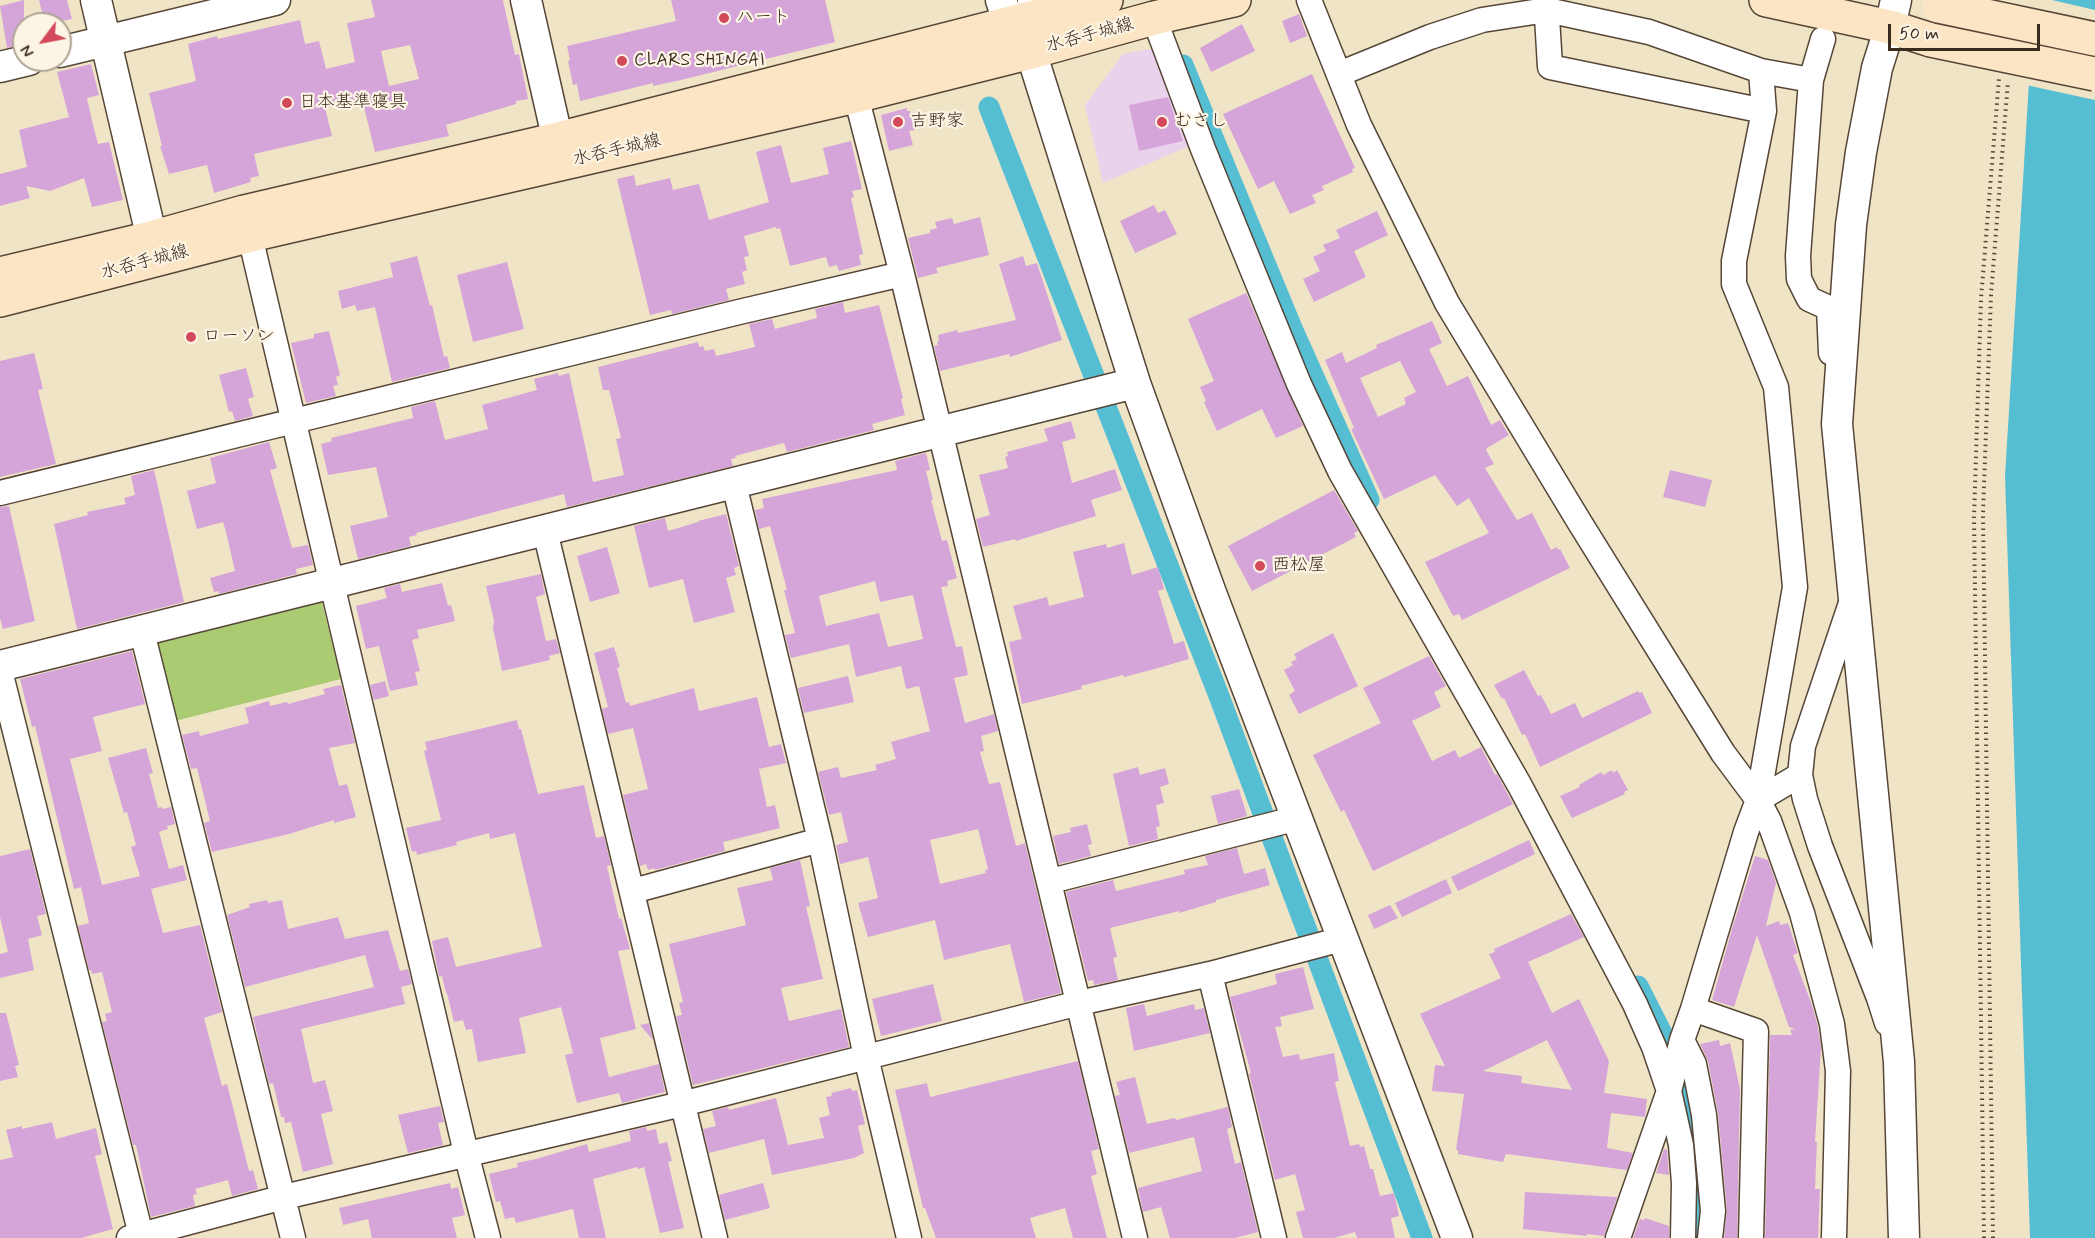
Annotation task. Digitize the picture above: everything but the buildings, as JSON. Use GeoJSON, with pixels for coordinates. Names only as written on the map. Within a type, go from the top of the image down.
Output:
{"type":"FeatureCollection","features":[{"type":"Feature","properties":{"kind":"main road","name":"水呑手城線"},"geometry":{"type":"LineString","coordinates":[[561,151],[1019,10],[1106,0]]}},
{"type":"Feature","properties":{"kind":"main road","name":"水呑手城線"},"geometry":{"type":"LineString","coordinates":[[0,300],[154,249],[247,223],[561,151],[855,96],[1031,52],[1154,18],[1234,0]]}},
{"type":"Feature","properties":{"kind":"main road"},"geometry":{"type":"LineString","coordinates":[[1766,0],[1893,14],[1931,40],[2095,74]]}},
{"type":"Feature","properties":{"kind":"main road"},"geometry":{"type":"LineString","coordinates":[[1930,3],[2095,39]]}},
{"type":"Feature","properties":{"kind":"main road","name":"水呑手城線"},"geometry":{"type":"LineString","coordinates":[[0,274],[154,249]]}},
{"type":"Feature","properties":{"kind":"street"},"geometry":{"type":"LineString","coordinates":[[96,0],[154,249]]}},
{"type":"Feature","properties":{"kind":"street"},"geometry":{"type":"LineString","coordinates":[[72,49],[275,0]]}},
{"type":"Feature","properties":{"kind":"street"},"geometry":{"type":"LineString","coordinates":[[526,0],[561,151]]}},
{"type":"Feature","properties":{"kind":"street"},"geometry":{"type":"LineString","coordinates":[[1310,0],[1359,125],[1447,303],[1503,398],[1724,753],[1758,800],[1775,839],[1802,914],[1832,1024],[1838,1071],[1834,1238]]}},
{"type":"Feature","properties":{"kind":"street"},"geometry":{"type":"LineString","coordinates":[[1339,74],[1430,37],[1482,20],[1546,5],[1648,32],[1761,71],[1811,80]]}},
{"type":"Feature","properties":{"kind":"street"},"geometry":{"type":"LineString","coordinates":[[1546,5],[1550,67],[1764,111]]}},
{"type":"Feature","properties":{"kind":"street"},"geometry":{"type":"LineString","coordinates":[[1019,10],[1135,383],[1211,593],[1457,1238]]}},
{"type":"Feature","properties":{"kind":"street"},"geometry":{"type":"LineString","coordinates":[[1837,424],[1851,225],[1861,152],[1877,68],[1893,14]]}},
{"type":"Feature","properties":{"kind":"street"},"geometry":{"type":"LineString","coordinates":[[1154,18],[1203,149],[1299,384],[1340,471],[1544,831],[1635,1004],[1654,1047],[1670,1086],[1681,1145],[1684,1183],[1683,1238]]}},
{"type":"Feature","properties":{"kind":"street"},"geometry":{"type":"LineString","coordinates":[[1823,39],[1811,80],[1798,256],[1799,279],[1809,299],[1828,308],[1833,391],[1899,1062],[1905,1195],[1904,1238]]}},
{"type":"Feature","properties":{"kind":"street"},"geometry":{"type":"LineString","coordinates":[[1618,1238],[1670,1086],[1746,832],[1758,800],[1795,587],[1776,387],[1734,284],[1734,261],[1764,111],[1761,71]]}},
{"type":"Feature","properties":{"kind":"street"},"geometry":{"type":"LineString","coordinates":[[855,96],[902,274],[939,433],[1051,881],[1135,1238]]}},
{"type":"Feature","properties":{"kind":"street"},"geometry":{"type":"LineString","coordinates":[[247,223],[488,1238]]}},
{"type":"Feature","properties":{"kind":"street"},"geometry":{"type":"LineString","coordinates":[[0,493],[902,274]]}},
{"type":"Feature","properties":{"kind":"street"},"geometry":{"type":"LineString","coordinates":[[0,666],[1135,383]]}},
{"type":"Feature","properties":{"kind":"street"},"geometry":{"type":"LineString","coordinates":[[734,484],[820,840],[866,1057],[909,1238]]}},
{"type":"Feature","properties":{"kind":"street"},"geometry":{"type":"LineString","coordinates":[[545,531],[716,1238]]}},
{"type":"Feature","properties":{"kind":"street"},"geometry":{"type":"LineString","coordinates":[[1854,594],[1803,746],[1800,775],[1820,846],[1879,998],[1899,1062]]}},
{"type":"Feature","properties":{"kind":"street"},"geometry":{"type":"LineString","coordinates":[[142,632],[293,1238]]}},
{"type":"Feature","properties":{"kind":"street"},"geometry":{"type":"LineString","coordinates":[[0,671],[135,1236],[466,1153],[682,1104],[1079,1003],[1210,974],[1342,939]]}},
{"type":"Feature","properties":{"kind":"street"},"geometry":{"type":"LineString","coordinates":[[1758,800],[1800,775]]}},
{"type":"Feature","properties":{"kind":"street"},"geometry":{"type":"LineString","coordinates":[[1051,881],[1298,818]]}},
{"type":"Feature","properties":{"kind":"street"},"geometry":{"type":"LineString","coordinates":[[633,891],[820,840]]}},
{"type":"Feature","properties":{"kind":"street"},"geometry":{"type":"LineString","coordinates":[[1210,974],[1274,1238]]}},
{"type":"Feature","properties":{"kind":"street"},"geometry":{"type":"LineString","coordinates":[[1693,1009],[1756,1030],[1751,1238]]}},
{"type":"Feature","properties":{"kind":"street"},"geometry":{"type":"LineString","coordinates":[[1681,1046],[1694,1064],[1704,1115],[1713,1211],[1710,1238]]}},
{"type":"Feature","properties":{"kind":"path"},"geometry":{"type":"LineString","coordinates":[[1984,1238],[1974,518],[1981,299],[2000,69]]}},
{"type":"Feature","properties":{"kind":"path"},"geometry":{"type":"LineString","coordinates":[[1993,1238],[1983,514],[1991,295],[2008,76]]}},
{"type":"Feature","properties":{"kind":"shaded area"},"geometry":{"type":"Polygon","coordinates":[[[1155,48],[1194,144],[1103,183],[1085,105],[1123,54],[1155,48]]]}},
{"type":"Feature","properties":{"kind":"green space"},"geometry":{"type":"Polygon","coordinates":[[[321,599],[341,679],[175,721],[154,641],[321,599]]]}},
{"type":"Feature","properties":{"kind":"water"},"geometry":{"type":"Polygon","coordinates":[[[2034,0],[2095,0],[2095,1238],[2030,1238],[2005,476],[2034,0]]]}},
{"type":"Feature","properties":{"kind":"pier"},"geometry":{"type":"Polygon","coordinates":[[[2031,0],[2052,0],[2095,10],[2095,100],[2026,85],[2031,0]]]}},
{"type":"Feature","properties":{"kind":"waterway"},"geometry":{"type":"LineString","coordinates":[[1183,65],[1292,328],[1369,500]]}},
{"type":"Feature","properties":{"kind":"waterway"},"geometry":{"type":"LineString","coordinates":[[989,107],[1219,696],[1422,1238]]}},
{"type":"Feature","properties":{"kind":"waterway"},"geometry":{"type":"LineString","coordinates":[[1638,986],[1677,1063],[1693,1120],[1701,1215],[1699,1238]]}},
{"type":"Feature","properties":{"kind":"place","name":"ハート"},"geometry":{"type":"Point","coordinates":[724,18]}},
{"type":"Feature","properties":{"kind":"place","name":"CLARS SHINGAI"},"geometry":{"type":"Point","coordinates":[622,61]}},
{"type":"Feature","properties":{"kind":"place","name":"日本基準寝具"},"geometry":{"type":"Point","coordinates":[287,103]}},
{"type":"Feature","properties":{"kind":"place","name":"吉野家"},"geometry":{"type":"Point","coordinates":[898,122]}},
{"type":"Feature","properties":{"kind":"place","name":"むさし"},"geometry":{"type":"Point","coordinates":[1162,122]}},
{"type":"Feature","properties":{"kind":"place","name":"ローソン"},"geometry":{"type":"Point","coordinates":[191,337]}},
{"type":"Feature","properties":{"kind":"place","name":"西松屋"},"geometry":{"type":"Point","coordinates":[1260,566]}}]}
